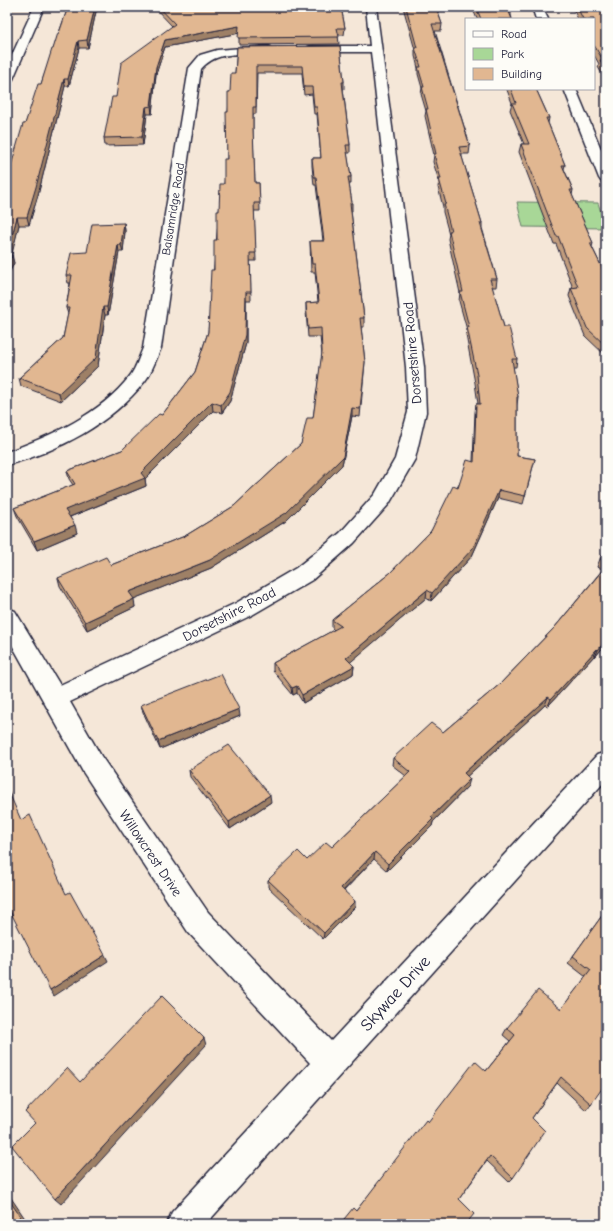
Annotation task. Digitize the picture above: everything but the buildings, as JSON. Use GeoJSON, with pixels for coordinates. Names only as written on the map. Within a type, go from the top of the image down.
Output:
{"type":"FeatureCollection","features":[{"type":"Feature","properties":{"kind":"street"},"geometry":{"type":"LineString","coordinates":[[7,79],[38,7]]}},
{"type":"Feature","properties":{"kind":"street","name":"Dorsetshire Road"},"geometry":{"type":"LineString","coordinates":[[55,698],[244,609],[304,574],[347,538],[382,499],[405,459],[417,412],[415,367],[371,7]]}},
{"type":"Feature","properties":{"kind":"street"},"geometry":{"type":"LineString","coordinates":[[537,7],[542,18]]}},
{"type":"Feature","properties":{"kind":"street","name":"Balsamridge Road"},"geometry":{"type":"LineString","coordinates":[[7,459],[44,445],[81,428],[114,404],[139,377],[152,348],[195,68],[204,58],[221,52],[244,49],[282,49]]}},
{"type":"Feature","properties":{"kind":"street"},"geometry":{"type":"LineString","coordinates":[[298,49],[376,49]]}},
{"type":"Feature","properties":{"kind":"street"},"geometry":{"type":"LineString","coordinates":[[570,90],[606,178]]}},
{"type":"Feature","properties":{"kind":"street","name":"Willowcrest Drive"},"geometry":{"type":"LineString","coordinates":[[7,616],[92,764],[198,922],[331,1063]]}},
{"type":"Feature","properties":{"kind":"street","name":"Skywae Drive"},"geometry":{"type":"LineString","coordinates":[[184,1224],[606,763]]}},
{"type":"Feature","properties":{"kind":"green space"},"geometry":{"type":"Polygon","coordinates":[[[517,202],[598,203],[606,228],[523,227],[517,202]]]}}]}
